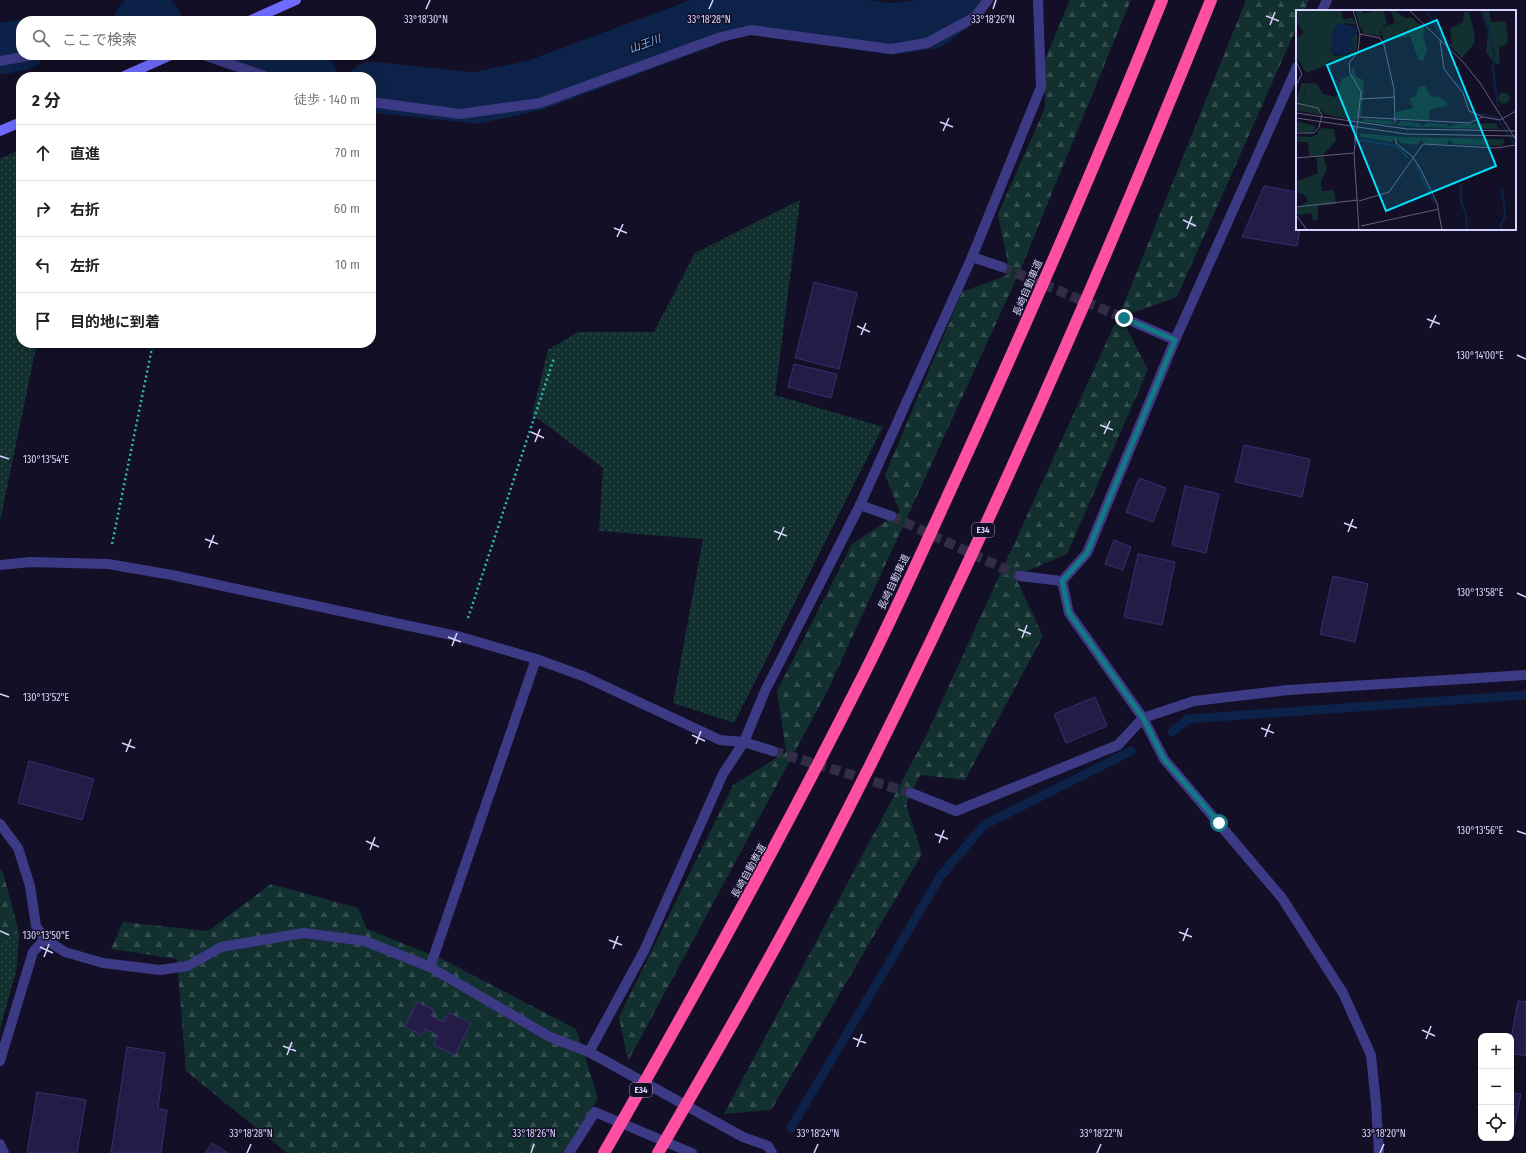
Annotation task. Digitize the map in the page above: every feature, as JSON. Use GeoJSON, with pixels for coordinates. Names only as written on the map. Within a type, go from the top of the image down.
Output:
{"type":"FeatureCollection","features":[{"type":"Feature","properties":{"kind":"highway","name":"長崎自動車道"},"geometry":{"type":"LineString","coordinates":[[604,1153],[677,1027],[785,829],[870,662],[1011,358],[1120,107],[1162,0]]}},
{"type":"Feature","properties":{"kind":"highway","name":"E34"},"geometry":{"type":"LineString","coordinates":[[658,1153],[721,1045],[826,852],[908,690],[1053,378],[1160,128],[1212,0]]}},
{"type":"Feature","properties":{"kind":"main road"},"geometry":{"type":"LineString","coordinates":[[260,16],[296,0]]}},
{"type":"Feature","properties":{"kind":"main road"},"geometry":{"type":"LineString","coordinates":[[133,72],[160,60]]}},
{"type":"Feature","properties":{"kind":"main road"},"geometry":{"type":"LineString","coordinates":[[0,131],[16,124]]}},
{"type":"Feature","properties":{"kind":"street"},"geometry":{"type":"LineString","coordinates":[[376,103],[460,114],[540,103],[721,37],[751,30],[891,49],[927,43],[975,17],[988,0]]}},
{"type":"Feature","properties":{"kind":"street"},"geometry":{"type":"LineString","coordinates":[[589,1052],[644,951],[723,774],[744,742],[765,691],[860,505],[972,257],[1041,87],[1038,0]]}},
{"type":"Feature","properties":{"kind":"street"},"geometry":{"type":"LineString","coordinates":[[1322,10],[1327,0]]}},
{"type":"Feature","properties":{"kind":"street"},"geometry":{"type":"LineString","coordinates":[[0,61],[16,58]]}},
{"type":"Feature","properties":{"kind":"street"},"geometry":{"type":"LineString","coordinates":[[218,60],[253,72]]}},
{"type":"Feature","properties":{"kind":"street"},"geometry":{"type":"LineString","coordinates":[[1062,581],[1087,553],[1175,340],[1296,69]]}},
{"type":"Feature","properties":{"kind":"street"},"geometry":{"type":"LineString","coordinates":[[972,257],[1002,267]]}},
{"type":"Feature","properties":{"kind":"street"},"geometry":{"type":"LineString","coordinates":[[1124,318],[1175,340]]}},
{"type":"Feature","properties":{"kind":"street"},"geometry":{"type":"LineString","coordinates":[[860,505],[891,516]]}},
{"type":"Feature","properties":{"kind":"street"},"geometry":{"type":"LineString","coordinates":[[0,565],[30,562],[108,564],[179,576],[461,637],[536,659],[583,676],[720,740],[744,742],[774,751]]}},
{"type":"Feature","properties":{"kind":"street"},"geometry":{"type":"LineString","coordinates":[[1020,576],[1062,581]]}},
{"type":"Feature","properties":{"kind":"street"},"geometry":{"type":"LineString","coordinates":[[1062,581],[1069,613],[1143,718],[1164,759],[1282,898],[1343,993],[1371,1055],[1379,1153]]}},
{"type":"Feature","properties":{"kind":"street"},"geometry":{"type":"LineString","coordinates":[[430,967],[536,659]]}},
{"type":"Feature","properties":{"kind":"street"},"geometry":{"type":"LineString","coordinates":[[911,793],[956,811],[1118,745],[1143,718],[1194,700],[1288,690],[1526,675]]}},
{"type":"Feature","properties":{"kind":"street"},"geometry":{"type":"LineString","coordinates":[[0,824],[18,848],[30,886],[36,926],[45,940],[65,952],[103,963],[160,970],[188,966],[220,947],[304,933],[365,941],[430,967],[550,1037],[589,1052],[743,1137],[768,1146],[772,1153]]}},
{"type":"Feature","properties":{"kind":"street"},"geometry":{"type":"LineString","coordinates":[[0,1061],[34,952],[45,940]]}},
{"type":"Feature","properties":{"kind":"street"},"geometry":{"type":"LineString","coordinates":[[569,1153],[594,1112],[692,1153]]}},
{"type":"Feature","properties":{"kind":"street"},"geometry":{"type":"LineString","coordinates":[[0,1144],[4,1153]]}},
{"type":"Feature","properties":{"kind":"path"},"geometry":{"type":"LineString","coordinates":[[108,564],[152,348]]}},
{"type":"Feature","properties":{"kind":"path"},"geometry":{"type":"LineString","coordinates":[[461,637],[554,358]]}},
{"type":"Feature","properties":{"kind":"green space"},"geometry":{"type":"Polygon","coordinates":[[[1070,0],[1131,0],[1020,271],[827,692],[628,1061],[619,1017],[733,785],[786,752],[777,691],[852,544],[900,512],[885,475],[962,292],[1010,274],[998,214],[1045,108],[1045,59],[1070,0]]]}},
{"type":"Feature","properties":{"kind":"green space"},"geometry":{"type":"Polygon","coordinates":[[[1246,0],[1309,0],[1304,10],[1296,10],[1296,29],[1177,297],[1121,317],[1148,370],[1067,554],[1015,576],[1043,636],[965,780],[920,775],[906,804],[922,854],[771,1110],[724,1114],[925,738],[1123,306],[1246,0]]]}},
{"type":"Feature","properties":{"kind":"green space"},"geometry":{"type":"Polygon","coordinates":[[[16,151],[16,348],[36,348],[0,521],[0,159],[16,151]]]}},
{"type":"Feature","properties":{"kind":"green space"},"geometry":{"type":"Polygon","coordinates":[[[800,200],[775,395],[883,427],[734,723],[673,703],[703,539],[599,531],[603,468],[532,414],[548,350],[578,332],[654,332],[695,253],[800,200]]]}},
{"type":"Feature","properties":{"kind":"green space"},"geometry":{"type":"Polygon","coordinates":[[[0,868],[3,873],[19,932],[0,943],[0,868]]]}},
{"type":"Feature","properties":{"kind":"green space"},"geometry":{"type":"Polygon","coordinates":[[[271,884],[358,908],[367,929],[442,959],[576,1029],[598,1098],[564,1153],[287,1153],[186,1071],[177,959],[111,949],[123,922],[208,931],[271,884]]]}},
{"type":"Feature","properties":{"kind":"green space"},"geometry":{"type":"Polygon","coordinates":[[[19,932],[17,968],[0,1029],[0,943],[19,932]]]}},
{"type":"Feature","properties":{"kind":"building"},"geometry":{"type":"Polygon","coordinates":[[[1264,186],[1296,192],[1296,230],[1300,230],[1297,246],[1242,237],[1264,186]]]}},
{"type":"Feature","properties":{"kind":"building"},"geometry":{"type":"Polygon","coordinates":[[[814,282],[857,293],[839,369],[795,358],[814,282]]]}},
{"type":"Feature","properties":{"kind":"building"},"geometry":{"type":"Polygon","coordinates":[[[794,364],[837,374],[831,398],[788,387],[794,364]]]}},
{"type":"Feature","properties":{"kind":"building"},"geometry":{"type":"Polygon","coordinates":[[[1244,445],[1310,459],[1302,497],[1235,482],[1244,445]]]}},
{"type":"Feature","properties":{"kind":"building"},"geometry":{"type":"Polygon","coordinates":[[[1139,478],[1166,488],[1153,522],[1126,512],[1139,478]]]}},
{"type":"Feature","properties":{"kind":"building"},"geometry":{"type":"Polygon","coordinates":[[[1185,486],[1219,494],[1206,553],[1172,545],[1185,486]]]}},
{"type":"Feature","properties":{"kind":"building"},"geometry":{"type":"Polygon","coordinates":[[[1114,540],[1131,547],[1123,570],[1105,564],[1114,540]]]}},
{"type":"Feature","properties":{"kind":"building"},"geometry":{"type":"Polygon","coordinates":[[[1138,554],[1175,562],[1162,625],[1124,617],[1138,554]]]}},
{"type":"Feature","properties":{"kind":"building"},"geometry":{"type":"Polygon","coordinates":[[[1333,576],[1368,584],[1355,642],[1320,634],[1333,576]]]}},
{"type":"Feature","properties":{"kind":"building"},"geometry":{"type":"Polygon","coordinates":[[[1095,697],[1107,726],[1066,743],[1054,714],[1095,697]]]}},
{"type":"Feature","properties":{"kind":"building"},"geometry":{"type":"Polygon","coordinates":[[[29,761],[94,779],[82,820],[18,803],[29,761]]]}},
{"type":"Feature","properties":{"kind":"building"},"geometry":{"type":"Polygon","coordinates":[[[1518,1001],[1526,1002],[1526,1056],[1514,1054],[1514,1033],[1512,1033],[1518,1001]]]}},
{"type":"Feature","properties":{"kind":"building"},"geometry":{"type":"Polygon","coordinates":[[[417,1002],[434,1010],[431,1016],[444,1022],[449,1013],[471,1023],[455,1055],[434,1045],[438,1035],[425,1029],[422,1035],[405,1027],[417,1002]]]}},
{"type":"Feature","properties":{"kind":"building"},"geometry":{"type":"Polygon","coordinates":[[[127,1047],[165,1053],[158,1109],[167,1110],[161,1153],[111,1153],[127,1047]]]}},
{"type":"Feature","properties":{"kind":"building"},"geometry":{"type":"Polygon","coordinates":[[[37,1092],[86,1100],[77,1153],[27,1153],[37,1092]]]}},
{"type":"Feature","properties":{"kind":"building"},"geometry":{"type":"Polygon","coordinates":[[[1514,1093],[1521,1094],[1514,1129],[1514,1093]]]}},
{"type":"Feature","properties":{"kind":"building"},"geometry":{"type":"Polygon","coordinates":[[[212,1143],[228,1153],[205,1153],[212,1143]]]}},
{"type":"Feature","properties":{"kind":"waterway","name":"山王川"},"geometry":{"type":"LineString","coordinates":[[376,88],[476,98],[536,85],[742,8],[892,29],[929,24],[952,8],[959,0]]}},
{"type":"Feature","properties":{"kind":"waterway","name":"山王川"},"geometry":{"type":"LineString","coordinates":[[0,49],[16,46]]}},
{"type":"Feature","properties":{"kind":"waterway","name":"山王川"},"geometry":{"type":"LineString","coordinates":[[270,60],[300,72]]}},
{"type":"Feature","properties":{"kind":"waterway"},"geometry":{"type":"LineString","coordinates":[[1172,732],[1188,719],[1526,695]]}},
{"type":"Feature","properties":{"kind":"waterway"},"geometry":{"type":"LineString","coordinates":[[791,1128],[940,877],[984,825],[1131,751]]}},
{"type":"Feature","properties":{"kind":"tunnel"},"geometry":{"type":"LineString","coordinates":[[1002,267],[1124,318]]}},
{"type":"Feature","properties":{"kind":"tunnel"},"geometry":{"type":"LineString","coordinates":[[891,516],[1020,576]]}},
{"type":"Feature","properties":{"kind":"tunnel"},"geometry":{"type":"LineString","coordinates":[[773,751],[911,793]]}},
{"type":"Feature","properties":{"kind":"route"},"geometry":{"type":"LineString","coordinates":[[1124,318],[1175,340],[1087,553],[1062,581],[1069,613],[1143,718],[1164,759],[1219,823]]}}]}
